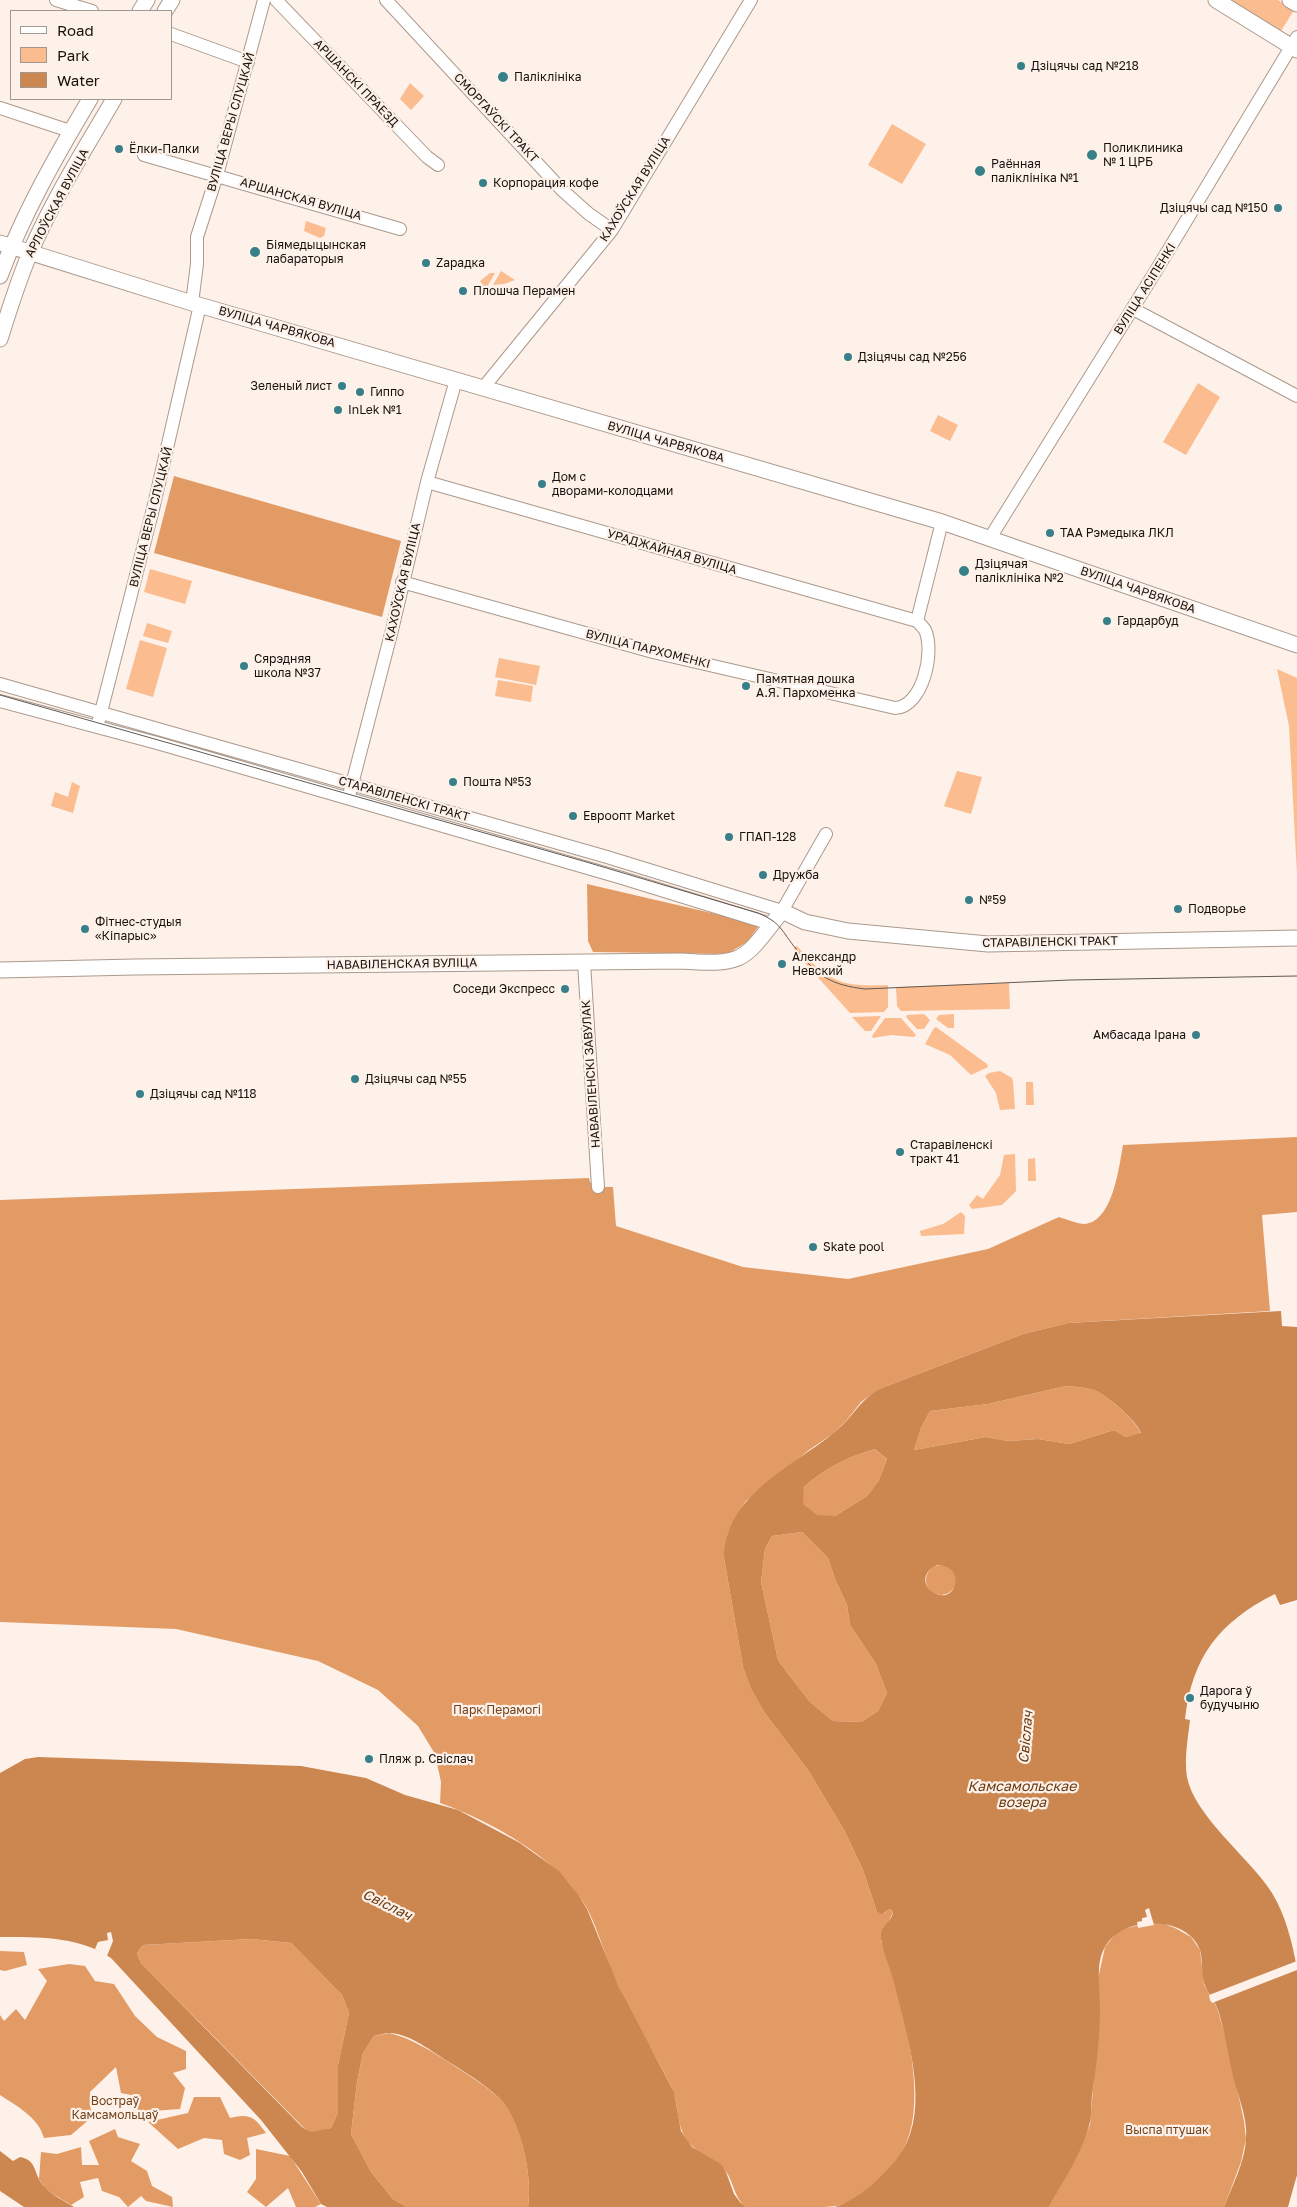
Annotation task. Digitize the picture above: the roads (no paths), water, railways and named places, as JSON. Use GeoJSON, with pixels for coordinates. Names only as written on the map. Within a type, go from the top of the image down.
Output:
{"type":"FeatureCollection","features":[{"type":"Feature","properties":{"kind":"main road"},"geometry":{"type":"LineString","coordinates":[[1216,0],[1295,44]]}},
{"type":"Feature","properties":{"kind":"main road"},"geometry":{"type":"LineString","coordinates":[[1290,0],[1297,4]]}},
{"type":"Feature","properties":{"kind":"main road","name":"АРЛОЎСКАЯ ВУЛІЦА"},"geometry":{"type":"LineString","coordinates":[[0,276],[6,245],[24,217],[70,131],[89,100]]}},
{"type":"Feature","properties":{"kind":"main road","name":"АРЛОЎСКАЯ ВУЛІЦА"},"geometry":{"type":"LineString","coordinates":[[0,339],[30,252],[74,167],[113,100]]}},
{"type":"Feature","properties":{"kind":"main road","name":"ВУЛІЦА ЧАРВЯКОВА"},"geometry":{"type":"LineString","coordinates":[[6,245],[196,304],[942,522],[1297,645]]}},
{"type":"Feature","properties":{"kind":"main road","name":"СТАРАВІЛЕНСКІ ТРАКТ"},"geometry":{"type":"LineString","coordinates":[[782,911],[805,922],[848,930],[988,944],[1297,938]]}},
{"type":"Feature","properties":{"kind":"main road","name":"НАВАВІЛЕНСКАЯ ВУЛІЦА"},"geometry":{"type":"LineString","coordinates":[[0,970],[680,961],[720,963],[739,959],[752,950],[782,911]]}},
{"type":"Feature","properties":{"kind":"main road","name":"СТАРАВІЛЕНСКІ ТРАКТ"},"geometry":{"type":"LineString","coordinates":[[772,924],[785,925],[805,922]]}},
{"type":"Feature","properties":{"kind":"street"},"geometry":{"type":"LineString","coordinates":[[56,0],[89,10]]}},
{"type":"Feature","properties":{"kind":"street","name":"ВУЛІЦА ВЕРЫ СЛУЦКАЙ"},"geometry":{"type":"LineString","coordinates":[[98,728],[153,509],[196,304],[197,237],[217,175],[264,0]]}},
{"type":"Feature","properties":{"kind":"street","name":"АРШАНСКІ ПРАЕЗД"},"geometry":{"type":"LineString","coordinates":[[276,0],[427,157],[438,165]]}},
{"type":"Feature","properties":{"kind":"street","name":"СМОРГАЎСКІ ТРАКТ"},"geometry":{"type":"LineString","coordinates":[[386,0],[562,190],[589,214],[612,230]]}},
{"type":"Feature","properties":{"kind":"street","name":"КАХОЎСКАЯ ВУЛІЦА"},"geometry":{"type":"LineString","coordinates":[[483,388],[612,230],[751,0]]}},
{"type":"Feature","properties":{"kind":"street"},"geometry":{"type":"LineString","coordinates":[[172,34],[248,62]]}},
{"type":"Feature","properties":{"kind":"street","name":"ВУЛІЦА АСІПЕНКІ"},"geometry":{"type":"LineString","coordinates":[[990,538],[1295,44]]}},
{"type":"Feature","properties":{"kind":"street"},"geometry":{"type":"LineString","coordinates":[[0,108],[70,131]]}},
{"type":"Feature","properties":{"kind":"street","name":"АРШАНСКАЯ ВУЛІЦА"},"geometry":{"type":"LineString","coordinates":[[144,155],[400,229]]}},
{"type":"Feature","properties":{"kind":"street"},"geometry":{"type":"LineString","coordinates":[[1133,309],[1297,396]]}},
{"type":"Feature","properties":{"kind":"street","name":"КАХОЎСКАЯ ВУЛІЦА"},"geometry":{"type":"LineString","coordinates":[[347,799],[353,784],[427,482],[456,380]]}},
{"type":"Feature","properties":{"kind":"street","name":"УРАДЖАЙНАЯ ВУЛІЦА"},"geometry":{"type":"LineString","coordinates":[[427,482],[917,621]]}},
{"type":"Feature","properties":{"kind":"street"},"geometry":{"type":"LineString","coordinates":[[917,621],[942,522]]}},
{"type":"Feature","properties":{"kind":"street","name":"ВУЛІЦА ПАРХОМЕНКІ"},"geometry":{"type":"LineString","coordinates":[[402,582],[656,652],[895,708],[904,708],[911,702],[923,682],[927,639],[924,629],[917,621]]}},
{"type":"Feature","properties":{"kind":"street","name":"СТАРАВІЛЕНСКІ ТРАКТ"},"geometry":{"type":"LineString","coordinates":[[0,684],[607,857],[782,911]]}},
{"type":"Feature","properties":{"kind":"street","name":"СТАРАВІЛЕНСКІ ТРАКТ"},"geometry":{"type":"LineString","coordinates":[[0,701],[157,743],[622,878],[772,924]]}},
{"type":"Feature","properties":{"kind":"street"},"geometry":{"type":"LineString","coordinates":[[782,911],[826,834]]}},
{"type":"Feature","properties":{"kind":"street","name":"НАВАВІЛЕНСКІ ЗАВУЛАК"},"geometry":{"type":"LineString","coordinates":[[584,962],[598,1187]]}},
{"type":"Feature","properties":{"kind":"water","name":"Камсамольскае возера"},"geometry":{"type":"Polygon","coordinates":[[[1281,1311],[1282,1326],[1297,1327],[1297,1600],[1280,1605],[1275,1594],[1238,1617],[1224,1630],[1212,1644],[1194,1677],[1185,1719],[1190,1720],[1186,1763],[1187,1777],[1192,1792],[1211,1822],[1251,1866],[1272,1893],[1285,1920],[1293,1949],[1297,1968],[1297,2175],[1288,2207],[1224,2207],[1241,2165],[1245,2148],[1246,2131],[1244,2116],[1217,2007],[1204,1983],[1200,1950],[1193,1939],[1183,1931],[1158,1923],[1130,1927],[1118,1933],[1104,1948],[1099,1965],[1099,2032],[1090,2123],[1077,2158],[1049,2207],[835,2207],[862,2193],[887,2170],[905,2146],[913,2124],[915,2084],[912,2062],[894,1982],[881,1939],[881,1932],[893,1912],[890,1909],[882,1914],[877,1912],[863,1870],[844,1830],[808,1770],[764,1712],[751,1689],[743,1667],[724,1558],[727,1536],[736,1516],[764,1484],[836,1431],[866,1399],[879,1389],[1023,1334],[1068,1323],[1281,1311]],[[1066,1386],[988,1404],[930,1411],[921,1428],[914,1450],[986,1437],[1008,1441],[1038,1439],[1069,1444],[1114,1430],[1126,1437],[1141,1433],[1129,1416],[1110,1400],[1094,1390],[1086,1388],[1066,1386]],[[875,1449],[837,1464],[812,1480],[804,1487],[803,1504],[817,1515],[835,1516],[867,1496],[879,1480],[887,1459],[875,1449]],[[802,1532],[772,1536],[765,1549],[761,1582],[778,1660],[810,1702],[833,1721],[861,1722],[878,1711],[887,1693],[876,1664],[850,1625],[847,1605],[828,1558],[802,1532]],[[937,1565],[928,1572],[925,1579],[931,1591],[938,1595],[945,1595],[951,1592],[956,1580],[951,1570],[945,1566],[937,1565]]]}},
{"type":"Feature","properties":{"kind":"water","name":"Свіслач"},"geometry":{"type":"Polygon","coordinates":[[[38,1757],[301,1766],[366,1778],[405,1795],[458,1810],[520,1843],[559,1871],[578,1894],[587,1909],[619,1987],[674,2092],[681,2131],[692,2147],[721,2164],[734,2194],[746,2207],[528,2207],[529,2181],[524,2150],[514,2121],[500,2099],[480,2082],[425,2046],[403,2036],[389,2033],[374,2036],[363,2053],[357,2082],[351,2134],[371,2172],[393,2199],[407,2207],[327,2207],[321,2204],[302,2172],[261,2120],[111,1958],[85,1945],[57,1939],[0,1937],[0,1773],[25,1759],[38,1757]],[[251,1939],[143,1945],[137,1953],[141,1963],[302,2127],[311,2132],[331,2128],[338,2112],[338,2065],[349,2013],[342,1995],[291,1943],[251,1939]]]}},
{"type":"Feature","properties":{"kind":"water"},"geometry":{"type":"Polygon","coordinates":[[[0,2151],[13,2161],[20,2157],[30,2161],[44,2186],[54,2195],[74,2207],[24,2207],[0,2191],[0,2151]]]}},
{"type":"Feature","properties":{"kind":"tram line"},"geometry":{"type":"LineString","coordinates":[[0,695],[583,861],[758,913],[777,924],[805,959],[819,973],[843,985],[865,989],[1070,980],[1297,976]]}},
{"type":"Feature","properties":{"kind":"place","name":"Дзіцячы сад №218"},"geometry":{"type":"Point","coordinates":[1021,66]}},
{"type":"Feature","properties":{"kind":"place","name":"Паліклініка"},"geometry":{"type":"Point","coordinates":[503,77]}},
{"type":"Feature","properties":{"kind":"place","name":"Ёлки-Палки"},"geometry":{"type":"Point","coordinates":[119,149]}},
{"type":"Feature","properties":{"kind":"place","name":"Поликлиника № 1 ЦРБ"},"geometry":{"type":"Point","coordinates":[1092,155]}},
{"type":"Feature","properties":{"kind":"place","name":"Раённая паліклініка №1"},"geometry":{"type":"Point","coordinates":[980,171]}},
{"type":"Feature","properties":{"kind":"place","name":"Корпорация кофе"},"geometry":{"type":"Point","coordinates":[483,183]}},
{"type":"Feature","properties":{"kind":"place","name":"Дзіцячы сад №150"},"geometry":{"type":"Point","coordinates":[1278,208]}},
{"type":"Feature","properties":{"kind":"place","name":"Біямедыцынская лабараторыя"},"geometry":{"type":"Point","coordinates":[255,252]}},
{"type":"Feature","properties":{"kind":"place","name":"Zарадка"},"geometry":{"type":"Point","coordinates":[426,263]}},
{"type":"Feature","properties":{"kind":"place","name":"Плошча Перамен"},"geometry":{"type":"Point","coordinates":[463,291]}},
{"type":"Feature","properties":{"kind":"place","name":"Дзіцячы сад №256"},"geometry":{"type":"Point","coordinates":[848,357]}},
{"type":"Feature","properties":{"kind":"place","name":"Зеленый лист"},"geometry":{"type":"Point","coordinates":[342,386]}},
{"type":"Feature","properties":{"kind":"place","name":"Гиппо"},"geometry":{"type":"Point","coordinates":[360,392]}},
{"type":"Feature","properties":{"kind":"place","name":"InLek №1"},"geometry":{"type":"Point","coordinates":[338,410]}},
{"type":"Feature","properties":{"kind":"place","name":"Дом с дворами-колодцами"},"geometry":{"type":"Point","coordinates":[542,484]}},
{"type":"Feature","properties":{"kind":"place","name":"ТАА Рэмедыка ЛКЛ"},"geometry":{"type":"Point","coordinates":[1050,533]}},
{"type":"Feature","properties":{"kind":"place","name":"Дзіцячая паліклініка №2"},"geometry":{"type":"Point","coordinates":[964,571]}},
{"type":"Feature","properties":{"kind":"place","name":"Гардарбуд"},"geometry":{"type":"Point","coordinates":[1107,621]}},
{"type":"Feature","properties":{"kind":"place","name":"Сярэдняя школа №37"},"geometry":{"type":"Point","coordinates":[244,666]}},
{"type":"Feature","properties":{"kind":"place","name":"Памятная дошка А.Я. Пархоменка"},"geometry":{"type":"Point","coordinates":[746,686]}},
{"type":"Feature","properties":{"kind":"place","name":"Пошта №53"},"geometry":{"type":"Point","coordinates":[453,782]}},
{"type":"Feature","properties":{"kind":"place","name":"Евроопт Market"},"geometry":{"type":"Point","coordinates":[573,816]}},
{"type":"Feature","properties":{"kind":"place","name":"ГПАП-128"},"geometry":{"type":"Point","coordinates":[729,837]}},
{"type":"Feature","properties":{"kind":"place","name":"Дружба"},"geometry":{"type":"Point","coordinates":[763,875]}},
{"type":"Feature","properties":{"kind":"place","name":"№59"},"geometry":{"type":"Point","coordinates":[969,900]}},
{"type":"Feature","properties":{"kind":"place","name":"Подворье"},"geometry":{"type":"Point","coordinates":[1178,909]}},
{"type":"Feature","properties":{"kind":"place","name":"Фітнес-студыя «Кіпарыс»"},"geometry":{"type":"Point","coordinates":[85,929]}},
{"type":"Feature","properties":{"kind":"place","name":"Александр Невский"},"geometry":{"type":"Point","coordinates":[782,964]}},
{"type":"Feature","properties":{"kind":"place","name":"Соседи Экспресс"},"geometry":{"type":"Point","coordinates":[565,989]}},
{"type":"Feature","properties":{"kind":"place","name":"Амбасада Ірана"},"geometry":{"type":"Point","coordinates":[1196,1035]}},
{"type":"Feature","properties":{"kind":"place","name":"Дзіцячы сад №55"},"geometry":{"type":"Point","coordinates":[355,1079]}},
{"type":"Feature","properties":{"kind":"place","name":"Дзіцячы сад №118"},"geometry":{"type":"Point","coordinates":[140,1094]}},
{"type":"Feature","properties":{"kind":"place","name":"Старавіленскі тракт 41"},"geometry":{"type":"Point","coordinates":[900,1152]}},
{"type":"Feature","properties":{"kind":"place","name":"Skate pool"},"geometry":{"type":"Point","coordinates":[813,1247]}},
{"type":"Feature","properties":{"kind":"place","name":"Дарога ў будучыню"},"geometry":{"type":"Point","coordinates":[1190,1698]}},
{"type":"Feature","properties":{"kind":"place","name":"Пляж р. Свіслач"},"geometry":{"type":"Point","coordinates":[369,1759]}},
{"type":"Feature","properties":{"kind":"park label","name":"Парк Перамогі"},"geometry":{"type":"Point","coordinates":[497,1710]}},
{"type":"Feature","properties":{"kind":"park label","name":"Востраў Камсамольцаў"},"geometry":{"type":"Point","coordinates":[115,2108]}},
{"type":"Feature","properties":{"kind":"park label","name":"Выспа птушак"},"geometry":{"type":"Point","coordinates":[1167,2130]}}]}
